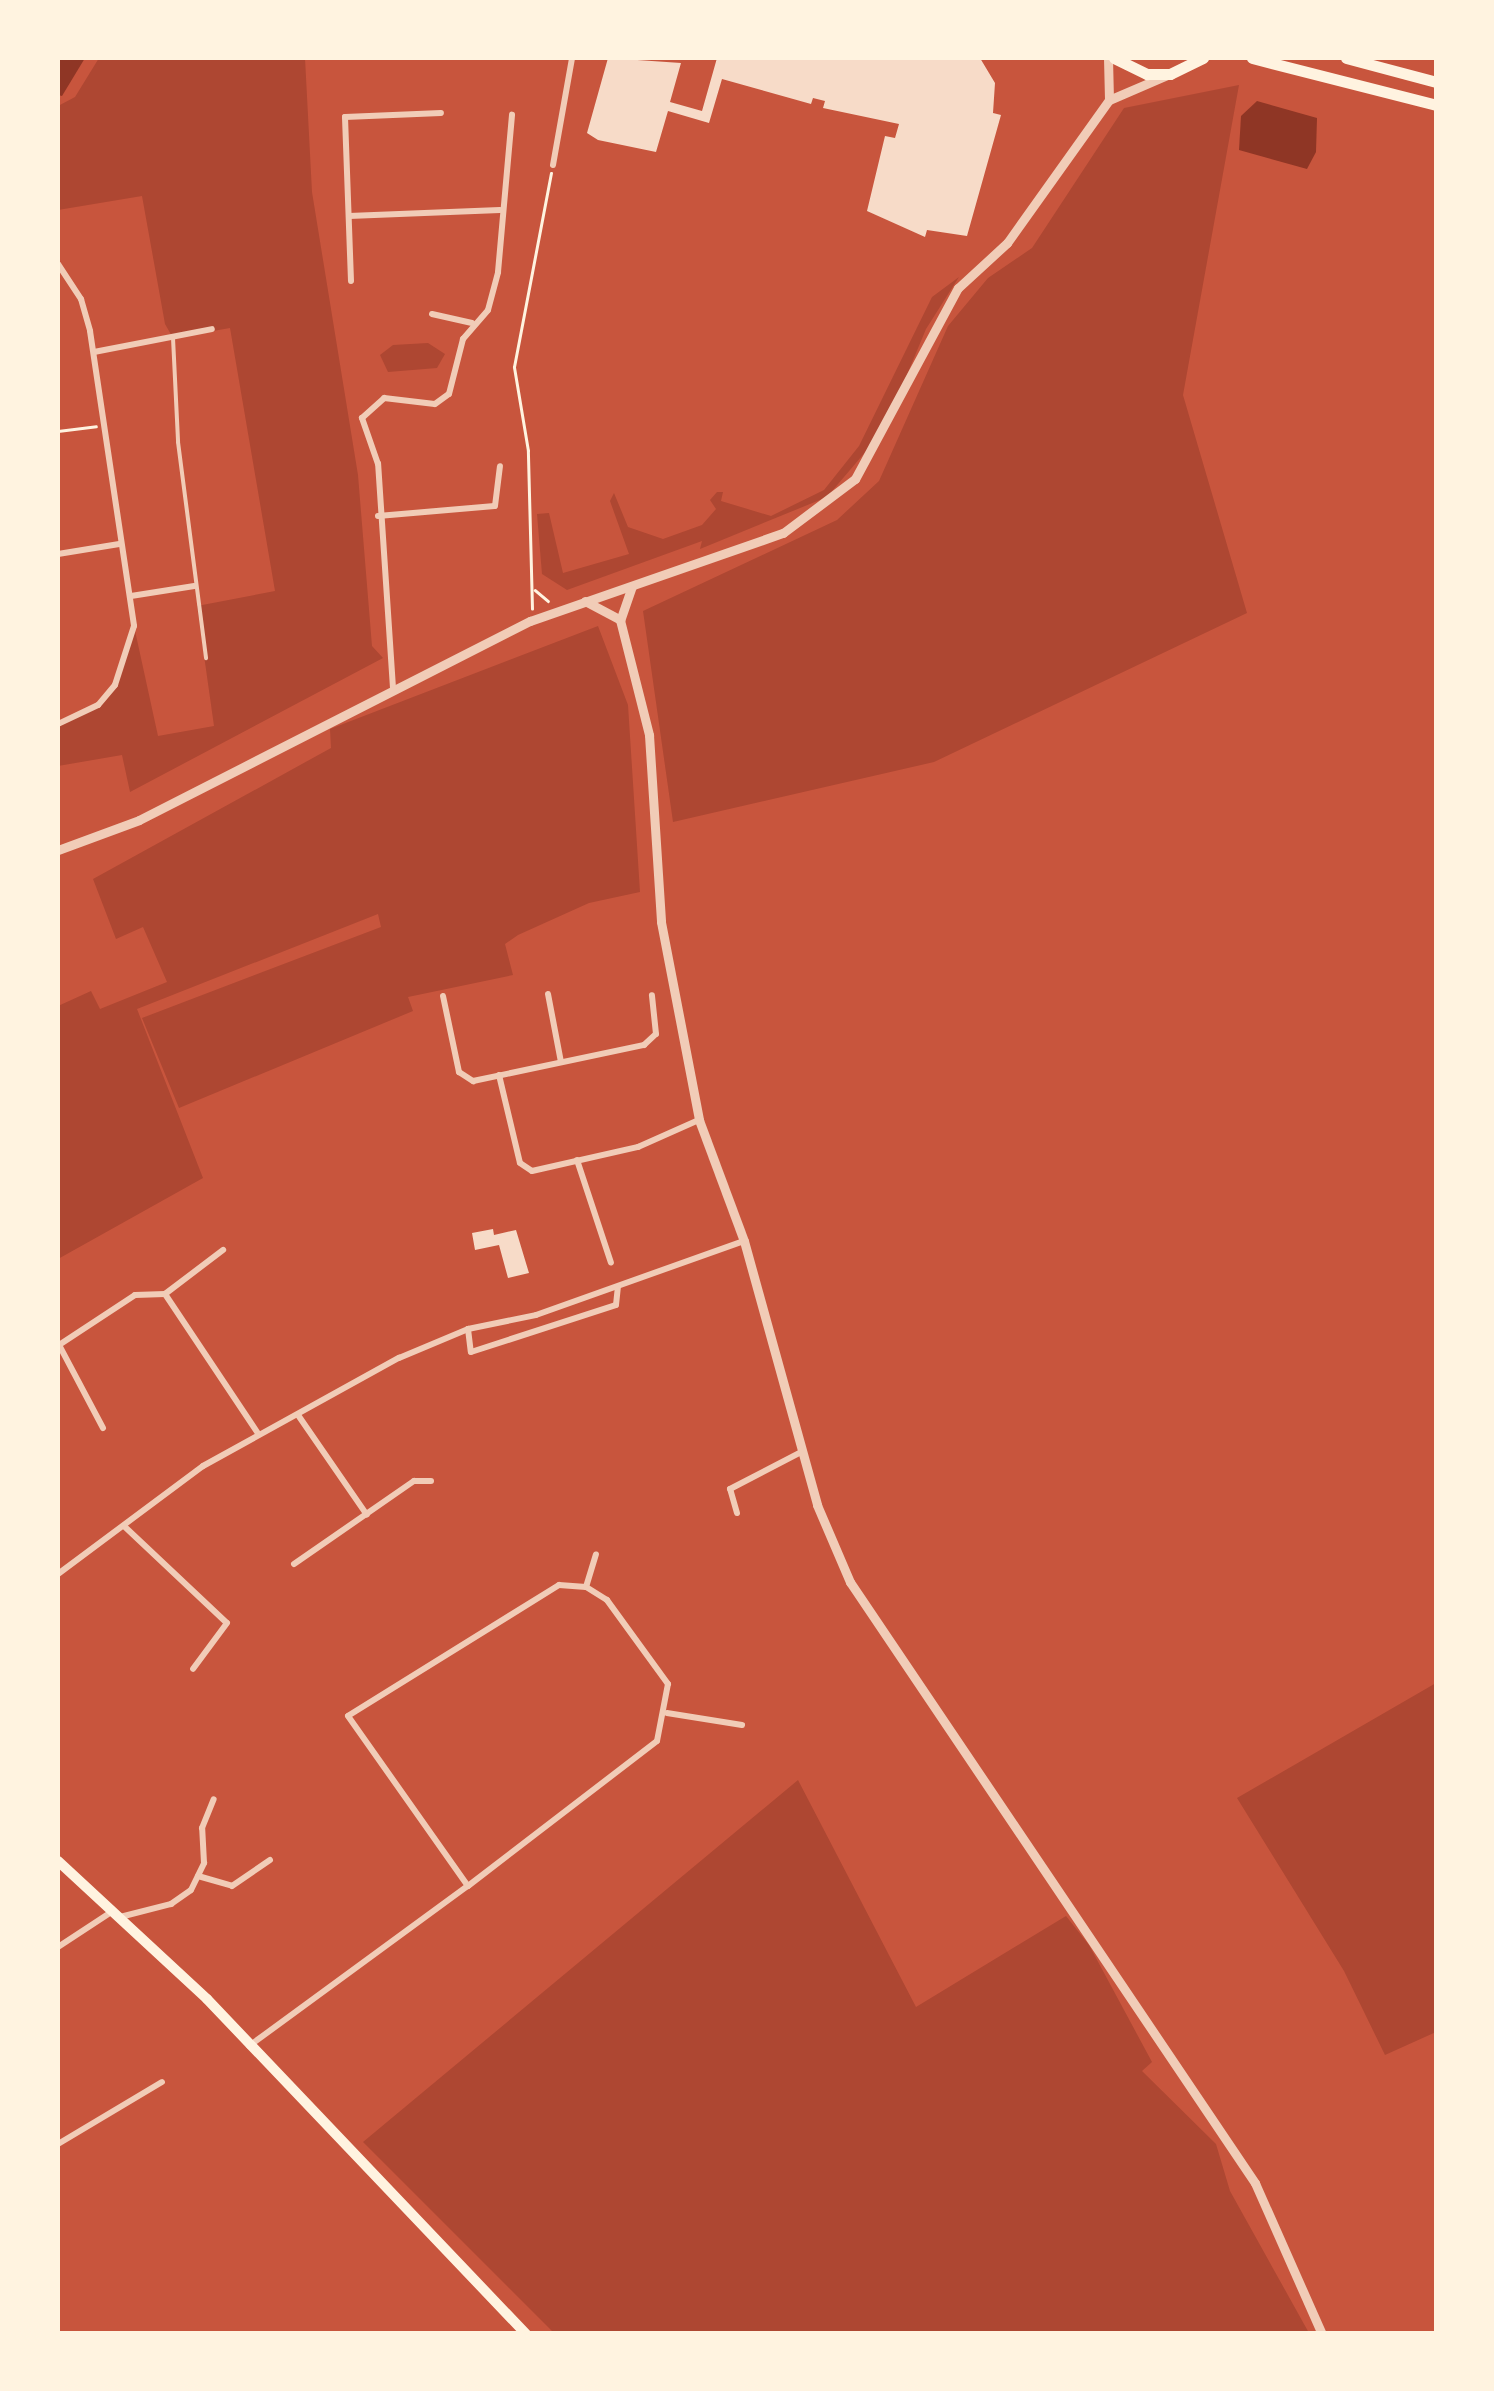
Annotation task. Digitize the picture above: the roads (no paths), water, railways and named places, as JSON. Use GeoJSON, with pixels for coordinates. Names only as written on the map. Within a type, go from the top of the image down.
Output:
{"type":"FeatureCollection","features":[{"type":"Feature","properties":{"kind":"highway"},"geometry":{"type":"LineString","coordinates":[[1111,58],[1147,74],[1170,74],[1203,58],[1212,58]]}},
{"type":"Feature","properties":{"kind":"highway"},"geometry":{"type":"LineString","coordinates":[[1252,58],[1436,105]]}},
{"type":"Feature","properties":{"kind":"highway"},"geometry":{"type":"LineString","coordinates":[[1346,58],[1436,82]]}},
{"type":"Feature","properties":{"kind":"main road"},"geometry":{"type":"LineString","coordinates":[[58,1861],[117,1914],[526,2334]]}},
{"type":"Feature","properties":{"kind":"street"},"geometry":{"type":"LineString","coordinates":[[554,166],[572,58]]}},
{"type":"Feature","properties":{"kind":"street"},"geometry":{"type":"LineString","coordinates":[[1109,100],[1111,58]]}},
{"type":"Feature","properties":{"kind":"street"},"geometry":{"type":"LineString","coordinates":[[58,850],[139,820],[530,621],[783,534],[855,479],[958,288],[1007,243],[1109,100],[1170,74]]}},
{"type":"Feature","properties":{"kind":"street"},"geometry":{"type":"LineString","coordinates":[[350,281],[344,116],[440,112]]}},
{"type":"Feature","properties":{"kind":"street"},"geometry":{"type":"LineString","coordinates":[[393,688],[378,516],[378,464],[362,418],[384,398],[436,404],[450,394],[472,323],[488,310],[498,272],[500,210],[510,177],[512,114]]}},
{"type":"Feature","properties":{"kind":"street"},"geometry":{"type":"LineString","coordinates":[[349,216],[500,210]]}},
{"type":"Feature","properties":{"kind":"street"},"geometry":{"type":"LineString","coordinates":[[58,264],[80,298],[94,352],[134,626],[115,685],[98,705],[58,724]]}},
{"type":"Feature","properties":{"kind":"street"},"geometry":{"type":"LineString","coordinates":[[432,314],[472,323]]}},
{"type":"Feature","properties":{"kind":"street"},"geometry":{"type":"LineString","coordinates":[[94,352],[212,330]]}},
{"type":"Feature","properties":{"kind":"street"},"geometry":{"type":"LineString","coordinates":[[378,516],[496,506],[500,466]]}},
{"type":"Feature","properties":{"kind":"street"},"geometry":{"type":"LineString","coordinates":[[58,554],[119,544]]}},
{"type":"Feature","properties":{"kind":"street"},"geometry":{"type":"LineString","coordinates":[[131,596],[194,586]]}},
{"type":"Feature","properties":{"kind":"street"},"geometry":{"type":"LineString","coordinates":[[632,586],[620,620],[649,734],[662,922],[699,1120],[744,1241],[801,1452],[850,1582],[1255,2183],[1322,2334]]}},
{"type":"Feature","properties":{"kind":"street"},"geometry":{"type":"LineString","coordinates":[[586,601],[620,620]]}},
{"type":"Feature","properties":{"kind":"street"},"geometry":{"type":"LineString","coordinates":[[548,994],[561,1062]]}},
{"type":"Feature","properties":{"kind":"street"},"geometry":{"type":"LineString","coordinates":[[444,996],[459,1072],[473,1081],[644,1046],[656,1034],[652,995]]}},
{"type":"Feature","properties":{"kind":"street"},"geometry":{"type":"LineString","coordinates":[[499,1075],[520,1164],[532,1171],[638,1147],[699,1120]]}},
{"type":"Feature","properties":{"kind":"street"},"geometry":{"type":"LineString","coordinates":[[578,1160],[611,1263]]}},
{"type":"Feature","properties":{"kind":"street"},"geometry":{"type":"LineString","coordinates":[[58,1574],[203,1466],[399,1358],[468,1329],[536,1315],[744,1241]]}},
{"type":"Feature","properties":{"kind":"street"},"geometry":{"type":"LineString","coordinates":[[104,1428],[59,1345],[136,1295],[165,1294],[224,1250]]}},
{"type":"Feature","properties":{"kind":"street"},"geometry":{"type":"LineString","coordinates":[[468,1329],[471,1352],[616,1305],[618,1288]]}},
{"type":"Feature","properties":{"kind":"street"},"geometry":{"type":"LineString","coordinates":[[165,1294],[260,1436]]}},
{"type":"Feature","properties":{"kind":"street"},"geometry":{"type":"LineString","coordinates":[[536,1315],[539,1330]]}},
{"type":"Feature","properties":{"kind":"street"},"geometry":{"type":"LineString","coordinates":[[298,1415],[367,1515]]}},
{"type":"Feature","properties":{"kind":"street"},"geometry":{"type":"LineString","coordinates":[[737,1513],[730,1489],[801,1452]]}},
{"type":"Feature","properties":{"kind":"street"},"geometry":{"type":"LineString","coordinates":[[294,1564],[414,1481],[431,1481]]}},
{"type":"Feature","properties":{"kind":"street"},"geometry":{"type":"LineString","coordinates":[[124,1526],[227,1623],[193,1669]]}},
{"type":"Feature","properties":{"kind":"street"},"geometry":{"type":"LineString","coordinates":[[586,1586],[596,1554]]}},
{"type":"Feature","properties":{"kind":"street"},"geometry":{"type":"LineString","coordinates":[[248,2047],[468,1886],[657,1741],[667,1713],[668,1684],[607,1600],[586,1586],[559,1585],[348,1716],[468,1886]]}},
{"type":"Feature","properties":{"kind":"street"},"geometry":{"type":"LineString","coordinates":[[667,1713],[742,1725]]}},
{"type":"Feature","properties":{"kind":"street"},"geometry":{"type":"LineString","coordinates":[[58,1947],[117,1914],[171,1904],[198,1876],[202,1828],[214,1799]]}},
{"type":"Feature","properties":{"kind":"street"},"geometry":{"type":"LineString","coordinates":[[198,1876],[232,1886],[270,1860]]}},
{"type":"Feature","properties":{"kind":"street"},"geometry":{"type":"LineString","coordinates":[[58,2144],[162,2082]]}},
{"type":"Feature","properties":{"kind":"lane"},"geometry":{"type":"LineString","coordinates":[[173,338],[194,586],[206,658]]}}]}
